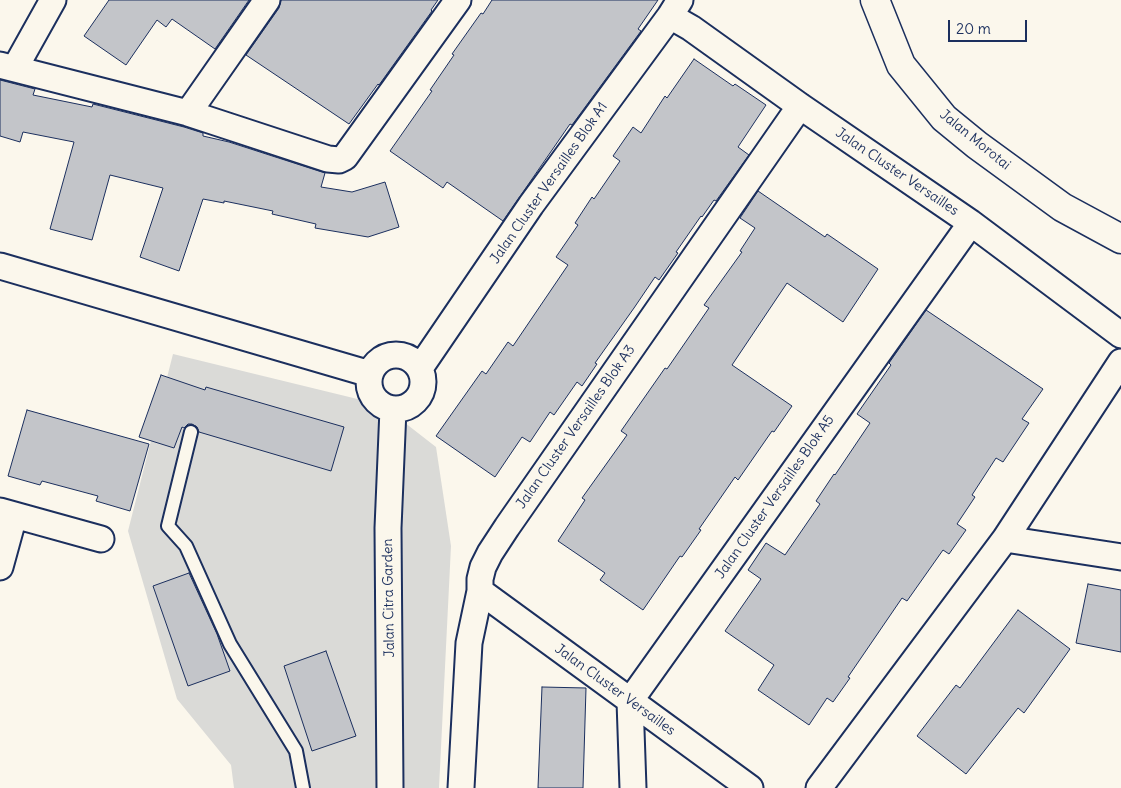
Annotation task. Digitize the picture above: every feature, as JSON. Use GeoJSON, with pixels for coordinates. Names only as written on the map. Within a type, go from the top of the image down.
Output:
{"type":"FeatureCollection","features":[{"type":"Feature","properties":{"kind":"street"},"geometry":{"type":"LineString","coordinates":[[53,0],[7,66],[188,113],[328,159],[339,160],[345,157],[458,0]]}},
{"type":"Feature","properties":{"kind":"street"},"geometry":{"type":"LineString","coordinates":[[188,113],[267,0]]}},
{"type":"Feature","properties":{"kind":"street","name":"Jalan Morotai"},"geometry":{"type":"LineString","coordinates":[[875,0],[900,65],[944,118],[976,145],[1062,207],[1121,239]]}},
{"type":"Feature","properties":{"kind":"street","name":"Jalan Cluster Versailles"},"geometry":{"type":"LineString","coordinates":[[675,8],[691,28],[800,106],[971,223],[1121,335]]}},
{"type":"Feature","properties":{"kind":"street","name":"Jalan Cluster Versailles Blok A1"},"geometry":{"type":"LineString","coordinates":[[420,368],[531,205],[675,8]]}},
{"type":"Feature","properties":{"kind":"street","name":"Jalan Cluster Versailles Blok A3"},"geometry":{"type":"LineString","coordinates":[[461,788],[469,643],[480,591],[483,566],[506,527],[800,106]]}},
{"type":"Feature","properties":{"kind":"street","name":"Jalan Cluster Versailles Blok A5"},"geometry":{"type":"LineString","coordinates":[[630,701],[971,223]]}},
{"type":"Feature","properties":{"kind":"street"},"geometry":{"type":"LineString","coordinates":[[0,266],[370,374]]}},
{"type":"Feature","properties":{"kind":"street"},"geometry":{"type":"LineString","coordinates":[[393,354],[404,355],[413,360],[420,368],[424,377],[423,387],[419,397],[412,404],[403,408],[393,409],[382,405],[373,397],[369,386],[370,374],[383,357],[393,354]]}},
{"type":"Feature","properties":{"kind":"street"},"geometry":{"type":"LineString","coordinates":[[819,788],[1005,539],[1121,362]]}},
{"type":"Feature","properties":{"kind":"street","name":"Jalan Citra Garden"},"geometry":{"type":"LineString","coordinates":[[390,788],[388,528],[393,409]]}},
{"type":"Feature","properties":{"kind":"street"},"geometry":{"type":"LineString","coordinates":[[0,567],[7,514],[101,539]]}},
{"type":"Feature","properties":{"kind":"street"},"geometry":{"type":"LineString","coordinates":[[1005,539],[1121,557]]}},
{"type":"Feature","properties":{"kind":"street","name":"Jalan Cluster Versailles"},"geometry":{"type":"LineString","coordinates":[[480,591],[750,788]]}},
{"type":"Feature","properties":{"kind":"street"},"geometry":{"type":"LineString","coordinates":[[630,701],[633,788]]}},
{"type":"Feature","properties":{"kind":"lane"},"geometry":{"type":"LineString","coordinates":[[191,432],[168,526],[186,546],[230,644],[296,751],[303,788]]}},
{"type":"Feature","properties":{"kind":"shaded area"},"geometry":{"type":"Polygon","coordinates":[[[173,354],[382,405],[436,447],[451,546],[439,788],[234,788],[231,765],[177,699],[128,531],[173,354]]]}},
{"type":"Feature","properties":{"kind":"building"},"geometry":{"type":"Polygon","coordinates":[[[109,0],[249,0],[215,49],[172,19],[166,27],[157,20],[126,65],[84,36],[109,0]]]}},
{"type":"Feature","properties":{"kind":"building"},"geometry":{"type":"Polygon","coordinates":[[[281,0],[438,0],[379,85],[349,124],[246,55],[279,8],[281,0]]]}},
{"type":"Feature","properties":{"kind":"building"},"geometry":{"type":"Polygon","coordinates":[[[492,0],[658,0],[638,29],[641,31],[572,125],[570,124],[503,221],[447,182],[443,188],[390,151],[432,91],[430,90],[454,55],[452,54],[492,0]]]}},
{"type":"Feature","properties":{"kind":"building"},"geometry":{"type":"Polygon","coordinates":[[[694,59],[733,86],[735,84],[766,105],[738,147],[749,155],[716,201],[714,200],[701,216],[659,280],[655,277],[595,363],[597,364],[582,386],[577,382],[554,415],[550,412],[530,442],[522,437],[495,477],[436,436],[482,371],[486,374],[508,342],[513,346],[568,265],[556,257],[578,225],[575,223],[592,197],[594,199],[620,161],[613,156],[633,127],[641,133],[665,96],[667,98],[694,59]]]}},
{"type":"Feature","properties":{"kind":"building"},"geometry":{"type":"Polygon","coordinates":[[[0,80],[35,89],[33,95],[92,107],[93,104],[184,127],[203,133],[203,136],[229,142],[325,173],[321,187],[352,192],[385,182],[399,227],[368,237],[315,228],[316,224],[272,214],[273,211],[224,201],[224,203],[203,199],[179,271],[140,257],[163,188],[110,175],[92,240],[50,229],[74,142],[23,132],[20,142],[0,136],[0,80]]]}},
{"type":"Feature","properties":{"kind":"building"},"geometry":{"type":"Polygon","coordinates":[[[758,191],[825,237],[827,234],[878,269],[843,322],[787,283],[732,365],[792,406],[738,480],[735,477],[699,529],[701,530],[682,557],[680,556],[643,610],[600,580],[605,573],[558,541],[585,500],[582,498],[627,435],[621,431],[709,308],[704,305],[742,252],[740,251],[755,228],[740,218],[758,191]]]}},
{"type":"Feature","properties":{"kind":"building"},"geometry":{"type":"Polygon","coordinates":[[[926,310],[1043,389],[1022,419],[1029,423],[1003,462],[996,458],[972,495],[975,497],[957,524],[966,530],[949,554],[943,550],[907,601],[902,598],[833,702],[827,698],[809,725],[758,690],[774,665],[725,631],[761,579],[748,570],[766,543],[785,555],[820,504],[816,501],[870,423],[857,414],[891,365],[889,363],[926,310]]]}},
{"type":"Feature","properties":{"kind":"building"},"geometry":{"type":"Polygon","coordinates":[[[161,375],[205,390],[206,387],[344,427],[331,471],[199,432],[197,427],[192,424],[188,424],[184,428],[182,427],[174,448],[139,437],[161,375]]]}},
{"type":"Feature","properties":{"kind":"building"},"geometry":{"type":"Polygon","coordinates":[[[27,410],[149,444],[130,511],[96,501],[98,496],[42,481],[40,485],[8,476],[27,410]]]}},
{"type":"Feature","properties":{"kind":"building"},"geometry":{"type":"Polygon","coordinates":[[[189,573],[217,634],[230,671],[188,686],[153,586],[189,573]]]}},
{"type":"Feature","properties":{"kind":"building"},"geometry":{"type":"Polygon","coordinates":[[[1088,584],[1121,590],[1121,652],[1076,643],[1088,584]]]}},
{"type":"Feature","properties":{"kind":"building"},"geometry":{"type":"Polygon","coordinates":[[[1018,610],[1070,649],[1024,713],[1018,708],[966,774],[917,736],[956,685],[960,688],[1018,610]]]}},
{"type":"Feature","properties":{"kind":"building"},"geometry":{"type":"Polygon","coordinates":[[[326,651],[356,736],[312,751],[284,666],[326,651]]]}},
{"type":"Feature","properties":{"kind":"building"},"geometry":{"type":"Polygon","coordinates":[[[542,687],[586,688],[583,788],[538,788],[542,687]]]}}]}
